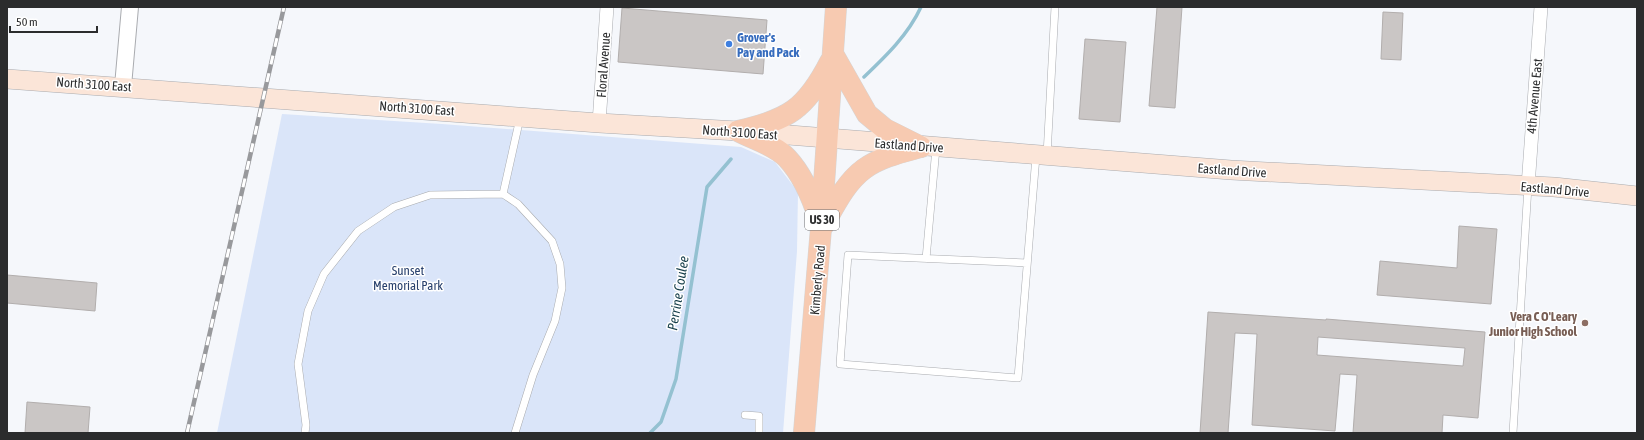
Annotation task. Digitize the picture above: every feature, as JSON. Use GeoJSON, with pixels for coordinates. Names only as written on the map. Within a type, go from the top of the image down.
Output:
{"type":"FeatureCollection","features":[{"type":"Feature","properties":{"kind":"main road","name":"Kimberly Road"},"geometry":{"type":"LineString","coordinates":[[804,433],[821,228],[836,7]]}},
{"type":"Feature","properties":{"kind":"main road"},"geometry":{"type":"LineString","coordinates":[[738,131],[782,118],[797,108],[809,96],[820,81],[833,54]]}},
{"type":"Feature","properties":{"kind":"main road"},"geometry":{"type":"LineString","coordinates":[[833,54],[867,114],[885,129],[929,147]]}},
{"type":"Feature","properties":{"kind":"main road","name":"North 3100 East"},"geometry":{"type":"LineString","coordinates":[[7,78],[599,123],[738,131],[827,139]]}},
{"type":"Feature","properties":{"kind":"main road"},"geometry":{"type":"LineString","coordinates":[[738,131],[771,147],[786,157],[803,180],[813,199],[821,228]]}},
{"type":"Feature","properties":{"kind":"main road","name":"Eastland Drive"},"geometry":{"type":"LineString","coordinates":[[827,139],[1239,171],[1528,186],[1637,196]]}},
{"type":"Feature","properties":{"kind":"main road"},"geometry":{"type":"LineString","coordinates":[[821,228],[846,187],[864,169],[892,156],[929,147]]}},
{"type":"Feature","properties":{"kind":"street"},"geometry":{"type":"LineString","coordinates":[[123,86],[130,7]]}},
{"type":"Feature","properties":{"kind":"street","name":"Floral Avenue"},"geometry":{"type":"LineString","coordinates":[[599,123],[607,7]]}},
{"type":"Feature","properties":{"kind":"street","name":"4th Avenue East"},"geometry":{"type":"LineString","coordinates":[[1528,186],[1541,7]]}},
{"type":"Feature","properties":{"kind":"lane"},"geometry":{"type":"LineString","coordinates":[[830,7],[836,7]]}},
{"type":"Feature","properties":{"kind":"lane"},"geometry":{"type":"LineString","coordinates":[[1027,263],[848,255],[840,364],[1018,378],[1027,263],[1041,156],[1055,7]]}},
{"type":"Feature","properties":{"kind":"lane"},"geometry":{"type":"LineString","coordinates":[[503,194],[520,116]]}},
{"type":"Feature","properties":{"kind":"lane"},"geometry":{"type":"LineString","coordinates":[[926,259],[929,147]]}},
{"type":"Feature","properties":{"kind":"lane"},"geometry":{"type":"LineString","coordinates":[[1513,433],[1528,186]]}},
{"type":"Feature","properties":{"kind":"lane"},"geometry":{"type":"LineString","coordinates":[[305,433],[306,425],[298,364],[308,311],[324,274],[358,231],[394,207],[430,195],[503,194],[518,204],[552,241],[560,264],[562,288],[554,320],[533,375],[515,433]]}},
{"type":"Feature","properties":{"kind":"lane"},"geometry":{"type":"LineString","coordinates":[[745,415],[759,416],[759,433]]}},
{"type":"Feature","properties":{"kind":"lane"},"geometry":{"type":"LineString","coordinates":[[306,425],[312,433]]}},
{"type":"Feature","properties":{"kind":"green space","name":"Sunset Memorial Park"},"geometry":{"type":"Polygon","coordinates":[[[282,114],[442,124],[741,147],[775,162],[798,192],[797,251],[783,433],[217,433],[282,114]]]}},
{"type":"Feature","properties":{"kind":"building"},"geometry":{"type":"Polygon","coordinates":[[[1157,7],[1182,7],[1175,108],[1149,106],[1157,7]]]}},
{"type":"Feature","properties":{"kind":"building"},"geometry":{"type":"Polygon","coordinates":[[[622,8],[767,20],[763,74],[618,62],[622,8]]]}},
{"type":"Feature","properties":{"kind":"building"},"geometry":{"type":"Polygon","coordinates":[[[1383,12],[1403,13],[1401,60],[1381,59],[1383,12]]]}},
{"type":"Feature","properties":{"kind":"building"},"geometry":{"type":"Polygon","coordinates":[[[1085,39],[1126,42],[1120,122],[1079,119],[1085,39]]]}},
{"type":"Feature","properties":{"kind":"building"},"geometry":{"type":"Polygon","coordinates":[[[1459,226],[1497,229],[1491,304],[1377,295],[1380,261],[1457,268],[1459,226]]]}},
{"type":"Feature","properties":{"kind":"building"},"geometry":{"type":"Polygon","coordinates":[[[7,275],[97,283],[95,311],[7,303],[7,275]]]}},
{"type":"Feature","properties":{"kind":"building"},"geometry":{"type":"Polygon","coordinates":[[[1208,312],[1326,319],[1485,332],[1478,418],[1443,415],[1442,433],[1353,433],[1357,375],[1340,374],[1335,431],[1252,425],[1257,334],[1235,333],[1228,433],[1200,433],[1208,312]],[[1318,337],[1317,355],[1463,366],[1465,348],[1318,337]]]}},
{"type":"Feature","properties":{"kind":"building"},"geometry":{"type":"Polygon","coordinates":[[[27,402],[90,407],[88,433],[25,433],[27,402]]]}},
{"type":"Feature","properties":{"kind":"waterway","name":"Perrine Coulee"},"geometry":{"type":"LineString","coordinates":[[864,77],[903,36],[910,27],[921,7]]}},
{"type":"Feature","properties":{"kind":"waterway","name":"Perrine Coulee"},"geometry":{"type":"LineString","coordinates":[[650,433],[661,422],[676,379],[707,187],[731,159]]}},
{"type":"Feature","properties":{"kind":"railway"},"geometry":{"type":"LineString","coordinates":[[187,433],[284,7]]}},
{"type":"Feature","properties":{"kind":"place","name":"Grover's Pay and Pack"},"geometry":{"type":"Point","coordinates":[729,44]}},
{"type":"Feature","properties":{"kind":"place","name":"Vera C O'Leary Junior High School"},"geometry":{"type":"Point","coordinates":[1585,323]}}]}
